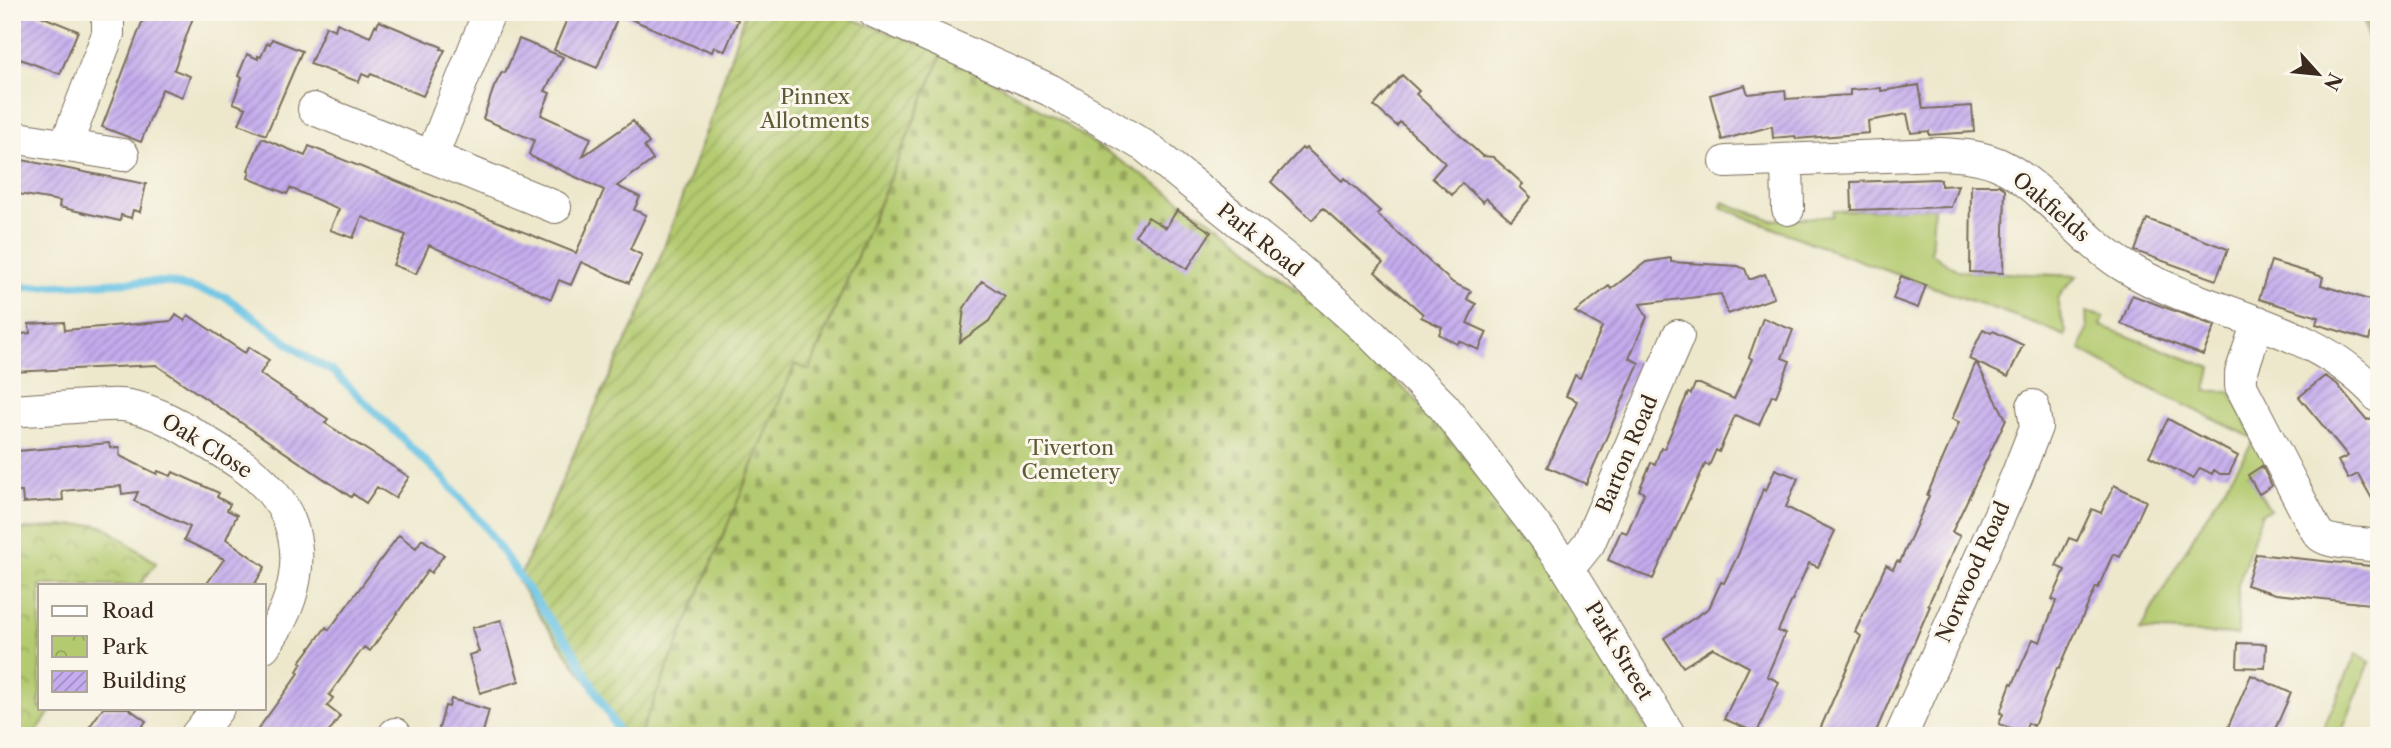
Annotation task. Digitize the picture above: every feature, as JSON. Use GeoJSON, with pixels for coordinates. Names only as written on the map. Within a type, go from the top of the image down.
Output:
{"type":"FeatureCollection","features":[{"type":"Feature","properties":{"kind":"street"},"geometry":{"type":"LineString","coordinates":[[66,145],[108,34],[105,12]]}},
{"type":"Feature","properties":{"kind":"street"},"geometry":{"type":"LineString","coordinates":[[432,156],[489,12]]}},
{"type":"Feature","properties":{"kind":"street","name":"Park Road"},"geometry":{"type":"LineString","coordinates":[[875,12],[1050,90],[1146,147],[1292,264],[1444,407],[1566,566]]}},
{"type":"Feature","properties":{"kind":"street"},"geometry":{"type":"LineString","coordinates":[[314,109],[555,206]]}},
{"type":"Feature","properties":{"kind":"street"},"geometry":{"type":"LineString","coordinates":[[12,137],[123,155]]}},
{"type":"Feature","properties":{"kind":"street","name":"Oakfields"},"geometry":{"type":"LineString","coordinates":[[1726,162],[1940,154],[1973,156],[1998,164],[2022,178],[2093,244],[2125,267],[2160,285],[2299,338],[2331,355],[2363,380],[2379,397]]}},
{"type":"Feature","properties":{"kind":"street"},"geometry":{"type":"LineString","coordinates":[[1787,160],[1788,209]]}},
{"type":"Feature","properties":{"kind":"street"},"geometry":{"type":"LineString","coordinates":[[2258,323],[2241,373],[2241,386],[2311,521],[2320,536],[2334,541],[2368,543],[2379,547]]}},
{"type":"Feature","properties":{"kind":"street","name":"Barton Road"},"geometry":{"type":"LineString","coordinates":[[1566,566],[1577,558],[1589,543],[1678,336]]}},
{"type":"Feature","properties":{"kind":"street","name":"Oak Close"},"geometry":{"type":"LineString","coordinates":[[12,411],[127,405],[151,412],[190,431],[256,476],[282,507],[295,543],[297,564],[289,605],[280,626],[266,644]]}},
{"type":"Feature","properties":{"kind":"street","name":"Norwood Road"},"geometry":{"type":"LineString","coordinates":[[1901,736],[2016,478],[2036,427],[2033,407]]}},
{"type":"Feature","properties":{"kind":"street","name":"Park Street"},"geometry":{"type":"LineString","coordinates":[[1566,566],[1670,736]]}},
{"type":"Feature","properties":{"kind":"street"},"geometry":{"type":"LineString","coordinates":[[196,736],[216,710]]}},
{"type":"Feature","properties":{"kind":"green space","name":"Pinnex Allotments"},"geometry":{"type":"Polygon","coordinates":[[[745,12],[833,12],[943,52],[809,370],[795,364],[639,736],[626,736],[539,615],[518,581],[641,310],[712,115],[745,12]]]}},
{"type":"Feature","properties":{"kind":"green space"},"geometry":{"type":"Polygon","coordinates":[[[2362,12],[2379,47],[2379,96],[2362,12]]]}},
{"type":"Feature","properties":{"kind":"green space","name":"Tiverton Cemetery"},"geometry":{"type":"Polygon","coordinates":[[[943,52],[1053,116],[1237,238],[1331,319],[1415,399],[1461,452],[1575,608],[1651,736],[639,736],[795,364],[810,369],[943,52]]]}},
{"type":"Feature","properties":{"kind":"green space"},"geometry":{"type":"Polygon","coordinates":[[[1723,202],[1770,220],[1833,216],[1833,211],[1934,207],[1931,253],[1959,271],[2077,276],[2059,296],[2058,301],[2065,336],[1775,229],[1721,207],[1723,202]]]}},
{"type":"Feature","properties":{"kind":"green space"},"geometry":{"type":"Polygon","coordinates":[[[2086,312],[2104,317],[2101,326],[2211,368],[2206,391],[2230,391],[2255,439],[2149,388],[2081,350],[2087,328],[2086,312]]]}},
{"type":"Feature","properties":{"kind":"green space"},"geometry":{"type":"Polygon","coordinates":[[[2255,439],[2267,463],[2248,474],[2270,510],[2262,513],[2238,585],[2238,635],[2140,630],[2195,534],[2255,439]]]}},
{"type":"Feature","properties":{"kind":"green space"},"geometry":{"type":"Polygon","coordinates":[[[94,524],[105,527],[156,563],[141,584],[38,584],[38,710],[52,710],[33,736],[12,736],[12,530],[94,524]]]}},
{"type":"Feature","properties":{"kind":"green space"},"geometry":{"type":"Polygon","coordinates":[[[2356,654],[2370,662],[2340,736],[2320,736],[2356,654]]]}},
{"type":"Feature","properties":{"kind":"building"},"geometry":{"type":"Polygon","coordinates":[[[23,12],[31,12],[78,31],[60,74],[12,56],[12,38],[23,12]]]}},
{"type":"Feature","properties":{"kind":"building"},"geometry":{"type":"Polygon","coordinates":[[[146,12],[195,12],[174,70],[190,76],[182,97],[162,89],[141,142],[102,127],[146,12]]]}},
{"type":"Feature","properties":{"kind":"building"},"geometry":{"type":"Polygon","coordinates":[[[570,12],[720,12],[738,20],[725,51],[714,47],[712,52],[619,14],[597,68],[554,50],[570,12]]]}},
{"type":"Feature","properties":{"kind":"building"},"geometry":{"type":"Polygon","coordinates":[[[379,21],[445,50],[423,96],[371,74],[369,77],[362,74],[359,82],[310,64],[326,26],[335,30],[337,23],[370,37],[379,21]]]}},
{"type":"Feature","properties":{"kind":"building"},"geometry":{"type":"Polygon","coordinates":[[[272,39],[302,51],[266,135],[239,124],[246,108],[233,103],[242,78],[238,76],[247,54],[258,59],[272,39]]]}},
{"type":"Feature","properties":{"kind":"building"},"geometry":{"type":"Polygon","coordinates":[[[519,39],[563,57],[545,91],[550,93],[541,115],[591,138],[583,156],[633,121],[649,143],[644,147],[653,160],[617,186],[640,197],[634,210],[646,215],[630,249],[642,255],[629,283],[581,262],[571,285],[559,280],[551,299],[429,245],[416,274],[393,265],[406,235],[362,217],[353,238],[330,230],[339,209],[290,188],[287,194],[248,178],[248,170],[262,138],[305,156],[309,146],[576,253],[604,190],[532,157],[529,154],[534,140],[483,119],[494,87],[502,72],[505,73],[519,39]]]}},
{"type":"Feature","properties":{"kind":"building"},"geometry":{"type":"Polygon","coordinates":[[[1402,75],[1419,91],[1416,94],[1482,156],[1493,157],[1523,184],[1520,187],[1531,197],[1511,220],[1486,198],[1483,202],[1462,183],[1452,195],[1432,178],[1445,163],[1400,122],[1397,126],[1374,106],[1402,75]]]}},
{"type":"Feature","properties":{"kind":"building"},"geometry":{"type":"Polygon","coordinates":[[[1745,85],[1748,94],[1785,90],[1786,99],[1850,95],[1850,90],[1881,88],[1881,91],[1919,85],[1923,109],[1972,106],[1974,132],[1929,135],[1929,131],[1911,133],[1907,114],[1868,121],[1869,133],[1796,139],[1795,136],[1773,138],[1772,126],[1722,140],[1710,95],[1745,85]]]}},
{"type":"Feature","properties":{"kind":"building"},"geometry":{"type":"Polygon","coordinates":[[[1302,148],[1306,148],[1342,181],[1344,178],[1380,211],[1377,214],[1453,283],[1471,291],[1467,299],[1476,304],[1467,323],[1487,332],[1479,350],[1459,341],[1457,344],[1439,334],[1442,327],[1421,317],[1423,314],[1375,272],[1383,263],[1323,208],[1312,220],[1271,182],[1302,148]]]}},
{"type":"Feature","properties":{"kind":"building"},"geometry":{"type":"Polygon","coordinates":[[[12,158],[146,184],[140,212],[133,210],[131,218],[121,215],[120,221],[59,207],[60,201],[12,193],[12,158]]]}},
{"type":"Feature","properties":{"kind":"building"},"geometry":{"type":"Polygon","coordinates":[[[1941,180],[1941,186],[1958,185],[1951,207],[1852,210],[1851,182],[1941,180]]]}},
{"type":"Feature","properties":{"kind":"building"},"geometry":{"type":"Polygon","coordinates":[[[1971,185],[1999,185],[2005,189],[2003,273],[1970,272],[1971,185]]]}},
{"type":"Feature","properties":{"kind":"building"},"geometry":{"type":"Polygon","coordinates":[[[1177,210],[1211,232],[1187,269],[1135,235],[1148,217],[1166,228],[1177,210]]]}},
{"type":"Feature","properties":{"kind":"building"},"geometry":{"type":"Polygon","coordinates":[[[2147,219],[2228,249],[2216,280],[2135,251],[2147,219]]]}},
{"type":"Feature","properties":{"kind":"building"},"geometry":{"type":"Polygon","coordinates":[[[1671,258],[1671,262],[1738,266],[1745,269],[1749,279],[1765,274],[1774,298],[1728,314],[1721,294],[1640,304],[1647,317],[1629,358],[1639,363],[1586,484],[1547,467],[1577,401],[1566,396],[1575,375],[1580,378],[1602,327],[1575,312],[1646,262],[1671,258]]]}},
{"type":"Feature","properties":{"kind":"building"},"geometry":{"type":"Polygon","coordinates":[[[2271,261],[2323,277],[2321,285],[2379,303],[2369,340],[2316,324],[2318,317],[2259,299],[2271,261]]]}},
{"type":"Feature","properties":{"kind":"building"},"geometry":{"type":"Polygon","coordinates":[[[1901,276],[1926,285],[1918,308],[1893,299],[1901,276]]]}},
{"type":"Feature","properties":{"kind":"building"},"geometry":{"type":"Polygon","coordinates":[[[982,281],[1005,296],[989,321],[960,342],[964,308],[982,281]]]}},
{"type":"Feature","properties":{"kind":"building"},"geometry":{"type":"Polygon","coordinates":[[[2132,295],[2215,326],[2203,355],[2121,324],[2132,295]]]}},
{"type":"Feature","properties":{"kind":"building"},"geometry":{"type":"Polygon","coordinates":[[[176,315],[185,321],[188,315],[245,353],[249,347],[269,360],[260,374],[328,419],[325,423],[409,477],[395,498],[377,487],[366,503],[353,494],[351,497],[156,365],[12,372],[12,335],[30,333],[29,324],[64,322],[65,330],[172,321],[176,315]]]}},
{"type":"Feature","properties":{"kind":"building"},"geometry":{"type":"Polygon","coordinates":[[[1763,318],[1793,330],[1782,358],[1790,361],[1776,396],[1772,395],[1759,425],[1735,415],[1719,452],[1716,450],[1709,466],[1705,464],[1653,579],[1608,560],[1621,531],[1627,533],[1644,493],[1639,490],[1651,463],[1655,464],[1661,448],[1664,449],[1688,393],[1691,394],[1695,384],[1700,384],[1734,399],[1752,359],[1749,357],[1763,318]]]}},
{"type":"Feature","properties":{"kind":"building"},"geometry":{"type":"Polygon","coordinates":[[[1983,329],[2023,345],[2008,377],[1969,359],[1983,329]]]}},
{"type":"Feature","properties":{"kind":"building"},"geometry":{"type":"Polygon","coordinates":[[[1976,362],[2006,419],[1952,532],[1960,536],[1928,605],[1930,606],[1874,736],[1817,736],[1861,636],[1855,632],[1886,565],[1893,569],[1897,561],[1900,562],[1929,496],[1927,495],[1959,422],[1952,419],[1976,362]]]}},
{"type":"Feature","properties":{"kind":"building"},"geometry":{"type":"Polygon","coordinates":[[[2325,376],[2337,384],[2367,420],[2379,415],[2379,511],[2358,474],[2348,479],[2338,461],[2348,456],[2299,397],[2325,376]]]}},
{"type":"Feature","properties":{"kind":"building"},"geometry":{"type":"Polygon","coordinates":[[[2168,419],[2238,456],[2229,474],[2220,474],[2214,470],[2212,474],[2200,468],[2193,479],[2149,456],[2168,419]]]}},
{"type":"Feature","properties":{"kind":"building"},"geometry":{"type":"Polygon","coordinates":[[[109,443],[110,448],[119,447],[120,456],[157,474],[158,471],[171,476],[173,472],[219,493],[217,497],[230,504],[227,510],[237,515],[226,539],[265,567],[255,584],[207,584],[224,559],[184,540],[190,527],[134,501],[138,492],[122,494],[121,486],[62,491],[63,500],[23,503],[22,492],[12,492],[12,457],[18,456],[18,451],[109,443]]]}},
{"type":"Feature","properties":{"kind":"building"},"geometry":{"type":"Polygon","coordinates":[[[2262,466],[2272,486],[2259,494],[2248,475],[2262,466]]]}},
{"type":"Feature","properties":{"kind":"building"},"geometry":{"type":"Polygon","coordinates":[[[1775,469],[1798,478],[1786,507],[1835,531],[1818,567],[1809,563],[1778,631],[1785,634],[1767,676],[1779,682],[1757,733],[1724,719],[1749,667],[1713,648],[1683,667],[1664,638],[1709,608],[1738,555],[1763,489],[1766,491],[1775,469]]]}},
{"type":"Feature","properties":{"kind":"building"},"geometry":{"type":"Polygon","coordinates":[[[2114,485],[2146,501],[2120,557],[2113,554],[2098,588],[2096,587],[2059,669],[2057,668],[2034,726],[2028,723],[2024,733],[1999,724],[2003,714],[2000,713],[2011,683],[2013,684],[2033,639],[2040,642],[2056,601],[2052,599],[2065,570],[2056,566],[2069,538],[2077,541],[2092,509],[2101,513],[2114,485]]]}},
{"type":"Feature","properties":{"kind":"building"},"geometry":{"type":"Polygon","coordinates":[[[399,535],[416,548],[422,539],[444,555],[431,573],[428,570],[370,651],[364,647],[329,695],[333,698],[327,706],[340,716],[326,736],[253,736],[299,673],[297,671],[302,663],[300,662],[326,627],[329,630],[399,535]]]}},
{"type":"Feature","properties":{"kind":"building"},"geometry":{"type":"Polygon","coordinates":[[[2256,554],[2379,567],[2379,605],[2276,594],[2246,585],[2256,554]]]}},
{"type":"Feature","properties":{"kind":"building"},"geometry":{"type":"Polygon","coordinates":[[[501,620],[519,681],[480,693],[469,655],[479,652],[472,628],[501,620]]]}},
{"type":"Feature","properties":{"kind":"building"},"geometry":{"type":"Polygon","coordinates":[[[2238,643],[2266,644],[2265,668],[2237,667],[2238,643]]]}},
{"type":"Feature","properties":{"kind":"building"},"geometry":{"type":"Polygon","coordinates":[[[2251,675],[2291,693],[2272,736],[2224,736],[2251,675]]]}},
{"type":"Feature","properties":{"kind":"building"},"geometry":{"type":"Polygon","coordinates":[[[451,699],[489,710],[482,736],[437,736],[445,706],[449,707],[451,699]]]}},
{"type":"Feature","properties":{"kind":"building"},"geometry":{"type":"Polygon","coordinates":[[[102,710],[131,710],[146,721],[136,736],[83,736],[102,710]]]}},
{"type":"Feature","properties":{"kind":"waterway"},"geometry":{"type":"LineString","coordinates":[[12,288],[167,282],[196,289],[226,297],[307,357],[334,372],[443,478],[482,523],[570,645],[621,736]]}}]}
